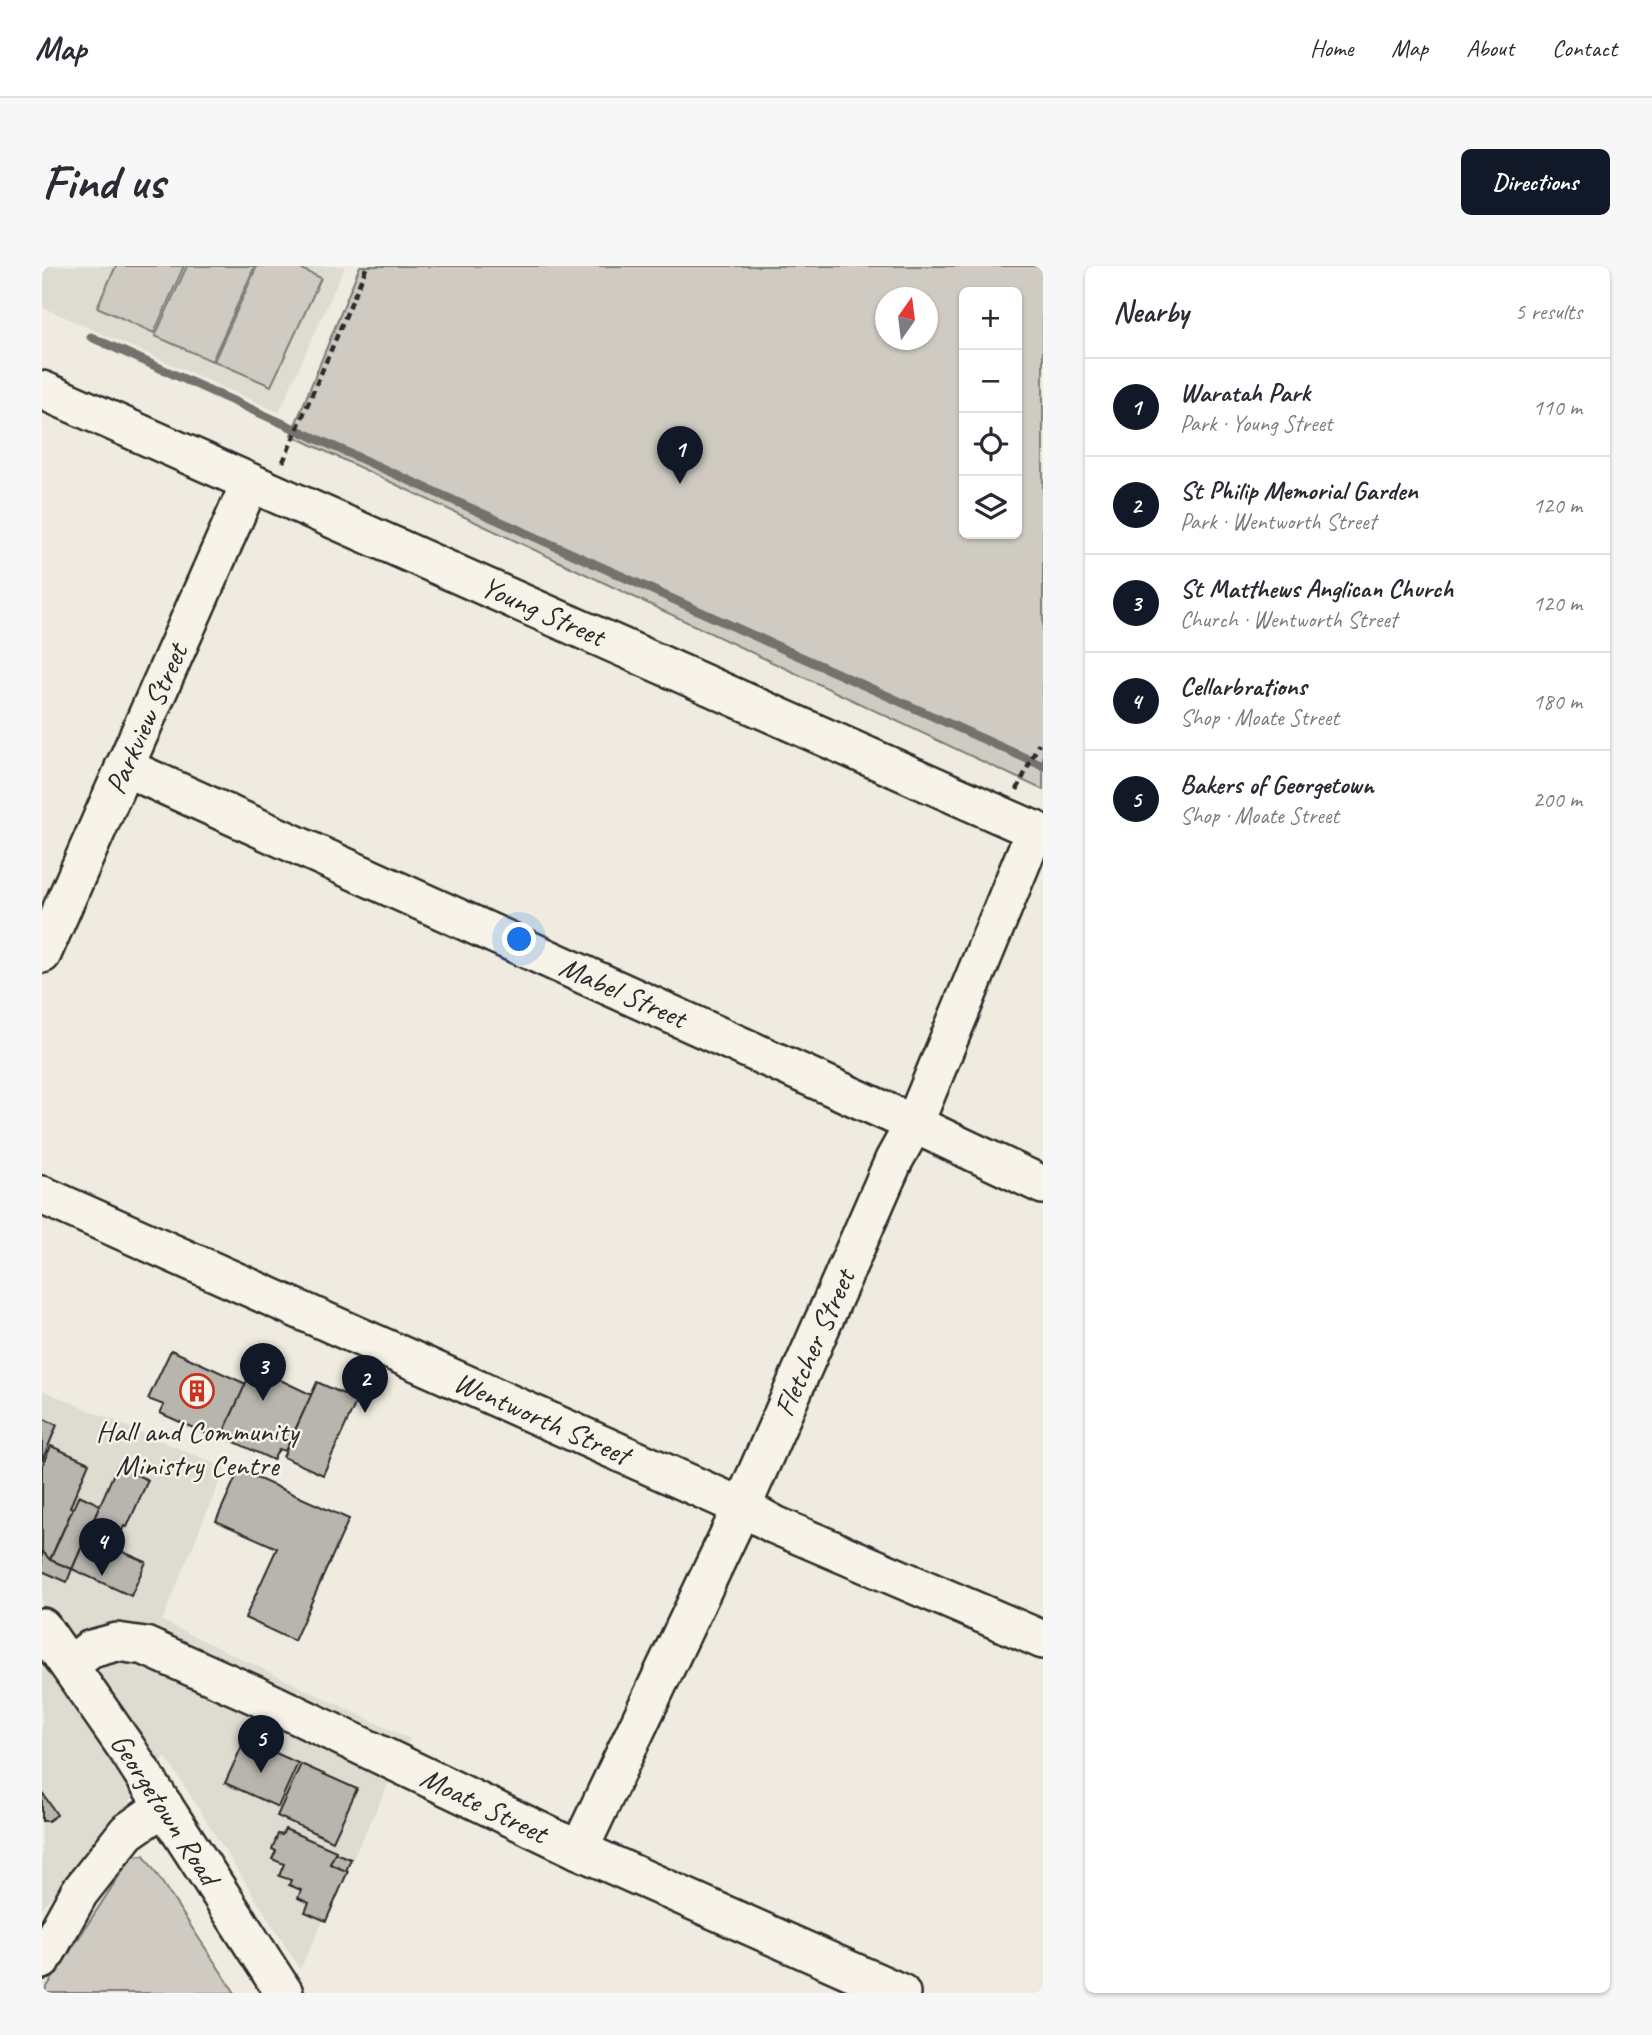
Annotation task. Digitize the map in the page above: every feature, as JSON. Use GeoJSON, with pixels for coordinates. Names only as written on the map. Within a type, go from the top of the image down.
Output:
{"type":"FeatureCollection","features":[{"type":"Feature","properties":{"kind":"street","name":"Young Street"},"geometry":{"type":"LineString","coordinates":[[42,390],[1039,832]]}},
{"type":"Feature","properties":{"kind":"street","name":"Parkview Street"},"geometry":{"type":"LineString","coordinates":[[42,954],[250,483]]}},
{"type":"Feature","properties":{"kind":"street","name":"Mabel Street"},"geometry":{"type":"LineString","coordinates":[[124,767],[914,1124],[1043,1185]]}},
{"type":"Feature","properties":{"kind":"street","name":"Fletcher Street"},"geometry":{"type":"LineString","coordinates":[[579,1850],[742,1507],[894,1160],[914,1124],[1039,832]]}},
{"type":"Feature","properties":{"kind":"street","name":"Wentworth Street"},"geometry":{"type":"LineString","coordinates":[[42,1195],[742,1507],[775,1525],[1043,1640]]}},
{"type":"Feature","properties":{"kind":"street","name":"Georgetown Road"},"geometry":{"type":"LineString","coordinates":[[42,1627],[164,1806],[284,1993]]}},
{"type":"Feature","properties":{"kind":"street","name":"Moate Street"},"geometry":{"type":"LineString","coordinates":[[69,1665],[92,1648],[117,1642],[145,1646],[255,1695],[579,1850],[901,1993]]}},
{"type":"Feature","properties":{"kind":"street"},"geometry":{"type":"LineString","coordinates":[[42,1960],[79,1893],[127,1832],[164,1806]]}},
{"type":"Feature","properties":{"kind":"path"},"geometry":{"type":"LineString","coordinates":[[292,442],[368,266]]}},
{"type":"Feature","properties":{"kind":"path"},"geometry":{"type":"LineString","coordinates":[[1027,769],[1039,743]]}},
{"type":"Feature","properties":{"kind":"shaded area"},"geometry":{"type":"Polygon","coordinates":[[[42,266],[345,266],[279,412],[42,307],[42,266]]]}},
{"type":"Feature","properties":{"kind":"shaded area"},"geometry":{"type":"Polygon","coordinates":[[[116,266],[184,266],[154,333],[97,307],[116,266]]]}},
{"type":"Feature","properties":{"kind":"shaded area"},"geometry":{"type":"Polygon","coordinates":[[[187,266],[255,266],[212,361],[155,336],[187,266]]]}},
{"type":"Feature","properties":{"kind":"shaded area"},"geometry":{"type":"Polygon","coordinates":[[[257,266],[295,266],[321,278],[271,386],[214,361],[257,266]]]}},
{"type":"Feature","properties":{"kind":"shaded area"},"geometry":{"type":"Polygon","coordinates":[[[360,266],[1043,266],[1043,790],[291,435],[360,266]]]}},
{"type":"Feature","properties":{"kind":"shaded area"},"geometry":{"type":"Polygon","coordinates":[[[42,1390],[225,1468],[162,1621],[410,1739],[300,1969],[166,1757],[42,1908],[42,1390]]]}},
{"type":"Feature","properties":{"kind":"shaded area"},"geometry":{"type":"Polygon","coordinates":[[[144,1855],[235,1993],[43,1993],[132,1856],[144,1855]]]}},
{"type":"Feature","properties":{"kind":"building","name":"Hall and Community Ministry Centre"},"geometry":{"type":"Polygon","coordinates":[[[171,1350],[246,1384],[220,1440],[160,1413],[164,1405],[148,1399],[171,1350]]]}},
{"type":"Feature","properties":{"kind":"building"},"geometry":{"type":"Polygon","coordinates":[[[253,1367],[312,1395],[285,1451],[279,1449],[273,1460],[222,1436],[253,1367]]]}},
{"type":"Feature","properties":{"kind":"building"},"geometry":{"type":"Polygon","coordinates":[[[317,1382],[357,1400],[323,1475],[283,1457],[317,1382]]]}},
{"type":"Feature","properties":{"kind":"building"},"geometry":{"type":"Polygon","coordinates":[[[42,1418],[57,1425],[42,1461],[42,1418]]]}},
{"type":"Feature","properties":{"kind":"building"},"geometry":{"type":"Polygon","coordinates":[[[51,1446],[89,1463],[50,1560],[42,1551],[42,1466],[51,1446]]]}},
{"type":"Feature","properties":{"kind":"building"},"geometry":{"type":"Polygon","coordinates":[[[117,1466],[148,1480],[127,1527],[124,1526],[114,1548],[146,1562],[131,1596],[72,1569],[117,1466]]]}},
{"type":"Feature","properties":{"kind":"building"},"geometry":{"type":"Polygon","coordinates":[[[239,1470],[349,1519],[294,1641],[245,1618],[277,1548],[216,1521],[239,1470]]]}},
{"type":"Feature","properties":{"kind":"building"},"geometry":{"type":"Polygon","coordinates":[[[79,1495],[100,1505],[72,1569],[50,1560],[79,1495]]]}},
{"type":"Feature","properties":{"kind":"building"},"geometry":{"type":"Polygon","coordinates":[[[42,1551],[50,1560],[72,1569],[67,1582],[42,1571],[42,1551]]]}},
{"type":"Feature","properties":{"kind":"building"},"geometry":{"type":"Polygon","coordinates":[[[245,1739],[298,1763],[278,1807],[225,1783],[245,1739]]]}},
{"type":"Feature","properties":{"kind":"building"},"geometry":{"type":"Polygon","coordinates":[[[301,1764],[357,1789],[333,1841],[277,1816],[301,1764]]]}},
{"type":"Feature","properties":{"kind":"building"},"geometry":{"type":"Polygon","coordinates":[[[42,1792],[57,1815],[48,1821],[42,1821],[42,1792]]]}},
{"type":"Feature","properties":{"kind":"building"},"geometry":{"type":"Polygon","coordinates":[[[285,1829],[336,1851],[330,1864],[348,1871],[326,1921],[305,1912],[309,1903],[298,1898],[301,1890],[289,1885],[291,1880],[279,1876],[284,1864],[272,1859],[276,1851],[272,1849],[278,1834],[282,1835],[285,1829]]]}},
{"type":"Feature","properties":{"kind":"building"},"geometry":{"type":"Polygon","coordinates":[[[335,1853],[351,1859],[346,1871],[330,1864],[335,1853]]]}},
{"type":"Feature","properties":{"kind":"waterway"},"geometry":{"type":"LineString","coordinates":[[91,337],[1043,766]]}},
{"type":"Feature","properties":{"kind":"place","name":"Waratah Park"},"geometry":{"type":"Point","coordinates":[680,484]}},
{"type":"Feature","properties":{"kind":"place","name":"Hall and Community Ministry Centre"},"geometry":{"type":"Point","coordinates":[197,1391]}},
{"type":"Feature","properties":{"kind":"place","name":"St Matthews Anglican Church"},"geometry":{"type":"Point","coordinates":[263,1401]}},
{"type":"Feature","properties":{"kind":"place","name":"St Philip Memorial Garden"},"geometry":{"type":"Point","coordinates":[365,1413]}},
{"type":"Feature","properties":{"kind":"place","name":"Cellarbrations"},"geometry":{"type":"Point","coordinates":[102,1576]}},
{"type":"Feature","properties":{"kind":"place","name":"Bakers of Georgetown"},"geometry":{"type":"Point","coordinates":[261,1773]}}]}
